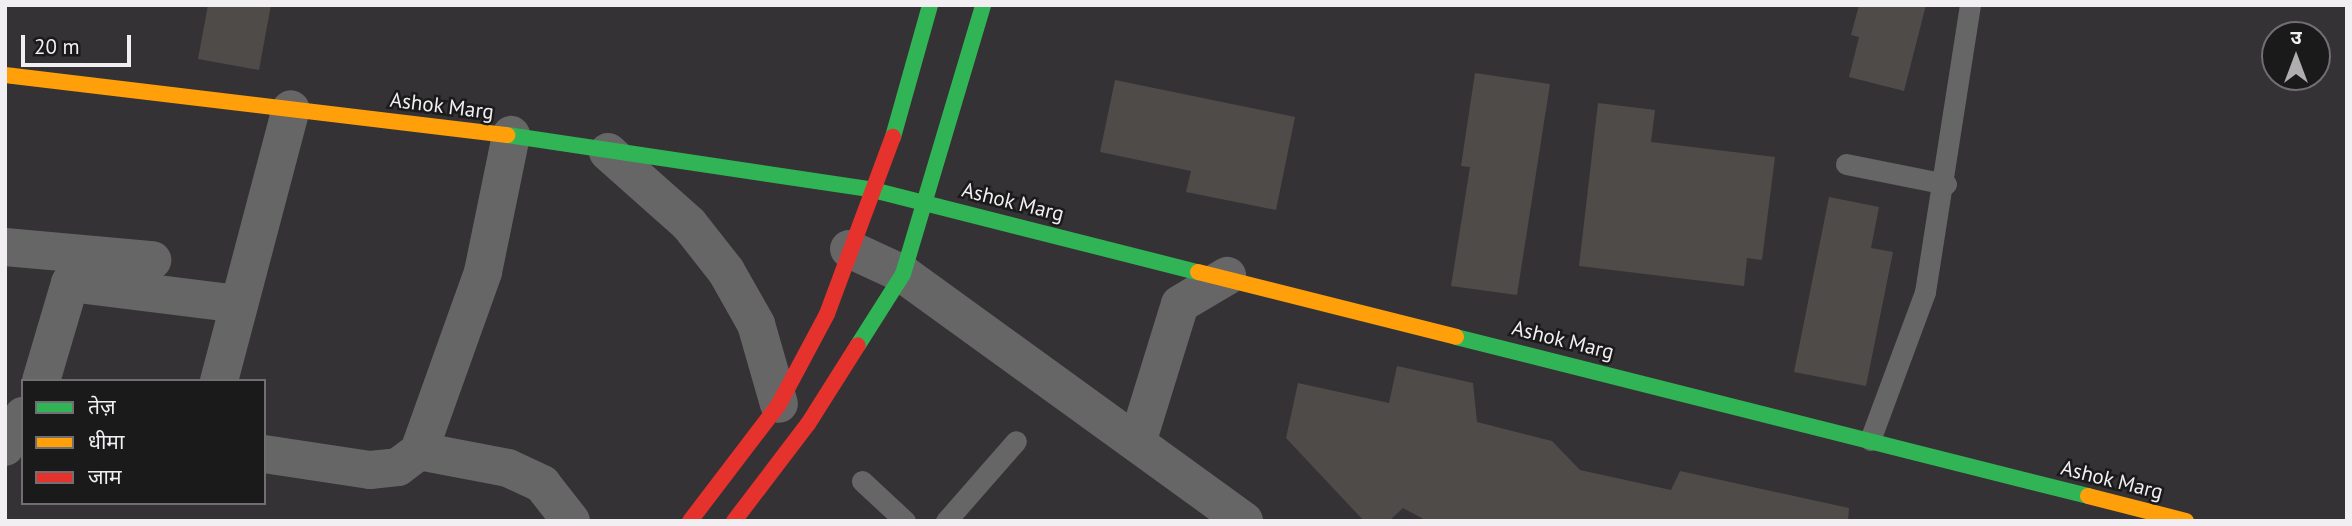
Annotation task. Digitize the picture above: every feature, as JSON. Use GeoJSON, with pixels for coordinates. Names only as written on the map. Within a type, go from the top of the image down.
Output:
{"type":"FeatureCollection","features":[{"type":"Feature","properties":{"kind":"street"},"geometry":{"type":"LineString","coordinates":[[690,521],[779,404],[827,314],[849,249],[890,148],[930,5]]}},
{"type":"Feature","properties":{"kind":"street","name":"Ashok Marg"},"geometry":{"type":"LineString","coordinates":[[734,521],[808,424],[865,328],[903,274],[928,202],[983,5]]}},
{"type":"Feature","properties":{"kind":"street","name":"Ashok Marg"},"geometry":{"type":"LineString","coordinates":[[6,82],[291,109],[511,135],[608,152],[873,190],[1227,276],[2186,521]]}},
{"type":"Feature","properties":{"kind":"street"},"geometry":{"type":"LineString","coordinates":[[220,379],[291,109]]}},
{"type":"Feature","properties":{"kind":"street"},"geometry":{"type":"LineString","coordinates":[[266,454],[370,470],[398,467],[418,451],[483,272],[511,135]]}},
{"type":"Feature","properties":{"kind":"street"},"geometry":{"type":"LineString","coordinates":[[608,152],[689,224],[726,271],[755,324],[779,404]]}},
{"type":"Feature","properties":{"kind":"street"},"geometry":{"type":"LineString","coordinates":[[5,247],[152,260]]}},
{"type":"Feature","properties":{"kind":"street"},"geometry":{"type":"LineString","coordinates":[[849,249],[903,274],[1244,521]]}},
{"type":"Feature","properties":{"kind":"street"},"geometry":{"type":"LineString","coordinates":[[5,269],[70,283],[239,304]]}},
{"type":"Feature","properties":{"kind":"street"},"geometry":{"type":"LineString","coordinates":[[1137,443],[1180,304],[1227,276]]}},
{"type":"Feature","properties":{"kind":"street"},"geometry":{"type":"LineString","coordinates":[[42,379],[70,283]]}},
{"type":"Feature","properties":{"kind":"street"},"geometry":{"type":"LineString","coordinates":[[5,447],[21,419]]}},
{"type":"Feature","properties":{"kind":"street"},"geometry":{"type":"LineString","coordinates":[[418,451],[508,468],[542,484],[570,521]]}},
{"type":"Feature","properties":{"kind":"lane"},"geometry":{"type":"LineString","coordinates":[[1870,440],[1925,292],[1946,184],[1970,5]]}},
{"type":"Feature","properties":{"kind":"lane"},"geometry":{"type":"LineString","coordinates":[[1846,164],[1946,184]]}},
{"type":"Feature","properties":{"kind":"lane"},"geometry":{"type":"LineString","coordinates":[[946,521],[1016,441]]}},
{"type":"Feature","properties":{"kind":"lane"},"geometry":{"type":"LineString","coordinates":[[862,481],[905,521]]}},
{"type":"Feature","properties":{"kind":"building"},"geometry":{"type":"Polygon","coordinates":[[[208,5],[271,5],[259,70],[198,59],[208,5]]]}},
{"type":"Feature","properties":{"kind":"building"},"geometry":{"type":"Polygon","coordinates":[[[1859,5],[1926,5],[1904,91],[1849,77],[1859,37],[1851,35],[1859,5]]]}},
{"type":"Feature","properties":{"kind":"building"},"geometry":{"type":"Polygon","coordinates":[[[1475,73],[1550,84],[1517,295],[1451,286],[1470,167],[1461,166],[1475,73]]]}},
{"type":"Feature","properties":{"kind":"building"},"geometry":{"type":"Polygon","coordinates":[[[1115,80],[1295,117],[1276,210],[1186,192],[1191,171],[1100,152],[1115,80]]]}},
{"type":"Feature","properties":{"kind":"building"},"geometry":{"type":"Polygon","coordinates":[[[1598,103],[1655,110],[1651,142],[1775,157],[1762,260],[1747,258],[1744,286],[1579,266],[1598,103]]]}},
{"type":"Feature","properties":{"kind":"building"},"geometry":{"type":"Polygon","coordinates":[[[1829,197],[1879,207],[1871,248],[1893,252],[1866,386],[1794,372],[1829,197]]]}},
{"type":"Feature","properties":{"kind":"building"},"geometry":{"type":"Polygon","coordinates":[[[1397,366],[1473,383],[1477,422],[1552,441],[1580,470],[1671,490],[1680,471],[1849,508],[1848,521],[1427,521],[1403,508],[1389,521],[1364,521],[1286,438],[1298,383],[1389,403],[1397,366]]]}},
{"type":"Feature","properties":{"kind":"traffic: fast"},"geometry":{"type":"LineString","coordinates":[[893,137],[930,5]]}},
{"type":"Feature","properties":{"kind":"traffic: fast"},"geometry":{"type":"LineString","coordinates":[[858,345],[903,274],[983,5]]}},
{"type":"Feature","properties":{"kind":"traffic: fast"},"geometry":{"type":"LineString","coordinates":[[507,135],[873,190],[1198,272]]}},
{"type":"Feature","properties":{"kind":"traffic: fast"},"geometry":{"type":"LineString","coordinates":[[1456,337],[2088,496]]}},
{"type":"Feature","properties":{"kind":"traffic: slow"},"geometry":{"type":"LineString","coordinates":[[5,75],[507,135]]}},
{"type":"Feature","properties":{"kind":"traffic: slow"},"geometry":{"type":"LineString","coordinates":[[1198,272],[1456,337]]}},
{"type":"Feature","properties":{"kind":"traffic: slow"},"geometry":{"type":"LineString","coordinates":[[2088,496],[2186,521]]}},
{"type":"Feature","properties":{"kind":"traffic: jam"},"geometry":{"type":"LineString","coordinates":[[690,521],[779,404],[827,314],[893,137]]}},
{"type":"Feature","properties":{"kind":"traffic: jam"},"geometry":{"type":"LineString","coordinates":[[734,521],[808,424],[858,345]]}}]}
